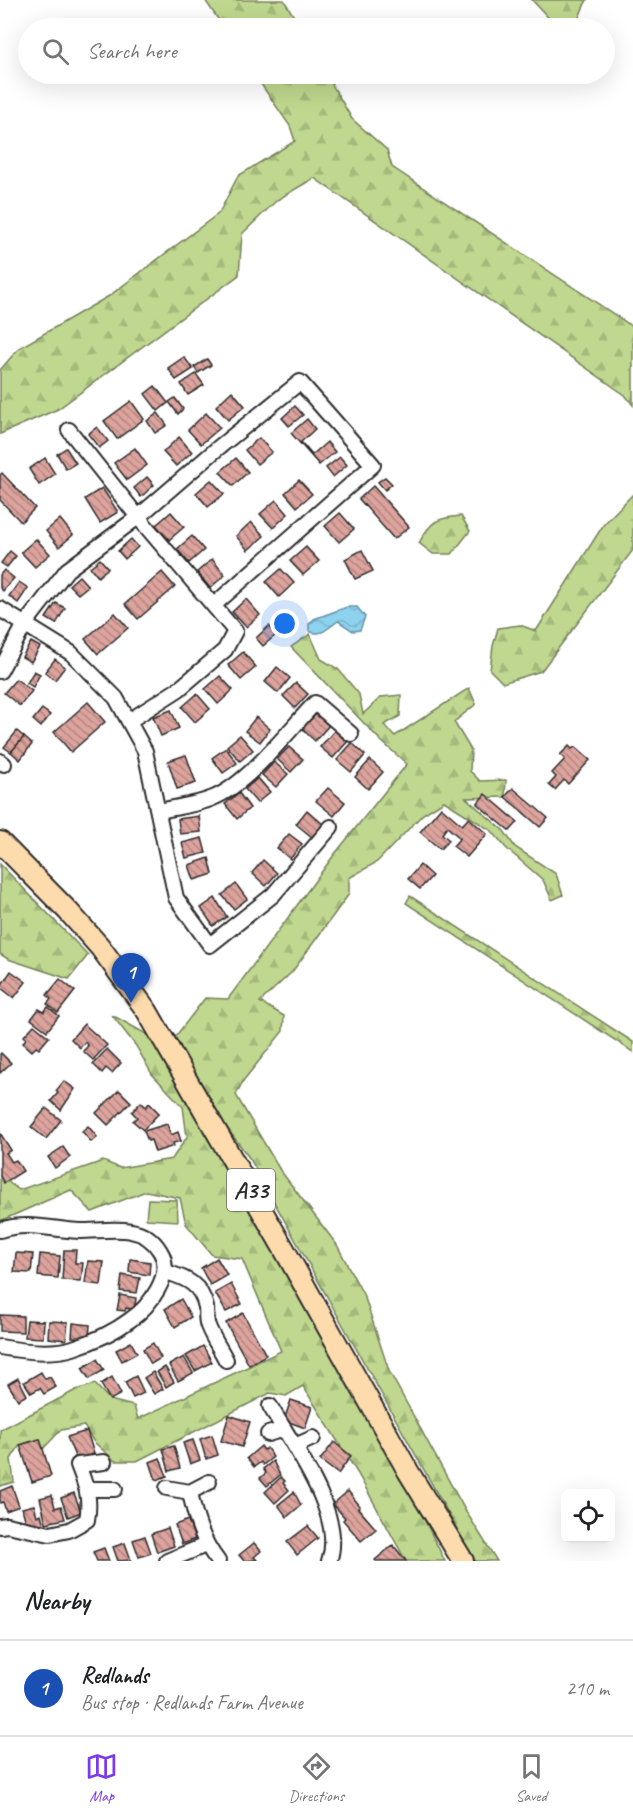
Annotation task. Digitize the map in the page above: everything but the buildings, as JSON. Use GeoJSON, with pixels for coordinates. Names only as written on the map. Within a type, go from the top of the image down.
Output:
{"type":"FeatureCollection","features":[{"type":"Feature","properties":{"kind":"highway","name":"A33"},"geometry":{"type":"LineString","coordinates":[[0,842],[61,903],[100,947],[154,1022],[408,1471],[463,1561]]}},
{"type":"Feature","properties":{"kind":"street"},"geometry":{"type":"LineString","coordinates":[[0,671],[25,624],[67,570],[138,517],[300,382],[373,465],[213,605]]}},
{"type":"Feature","properties":{"kind":"street"},"geometry":{"type":"LineString","coordinates":[[69,430],[138,517],[236,631],[225,650],[179,689],[129,721]]}},
{"type":"Feature","properties":{"kind":"street"},"geometry":{"type":"LineString","coordinates":[[0,609],[71,652],[116,698],[146,751],[176,898],[210,945],[273,895],[331,827]]}},
{"type":"Feature","properties":{"kind":"street"},"geometry":{"type":"LineString","coordinates":[[159,811],[213,798],[234,784],[254,768],[315,703],[351,734]]}},
{"type":"Feature","properties":{"kind":"street"},"geometry":{"type":"LineString","coordinates":[[0,1230],[19,1225],[75,1231],[132,1231],[152,1239],[162,1254],[166,1272],[151,1300],[131,1320],[98,1337],[70,1349],[39,1352],[0,1347]]}},
{"type":"Feature","properties":{"kind":"street"},"geometry":{"type":"LineString","coordinates":[[166,1272],[186,1278],[195,1284],[206,1308],[205,1318],[208,1327],[226,1359]]}},
{"type":"Feature","properties":{"kind":"street"},"geometry":{"type":"LineString","coordinates":[[270,1406],[322,1495],[332,1540],[329,1561]]}},
{"type":"Feature","properties":{"kind":"street"},"geometry":{"type":"LineString","coordinates":[[268,1434],[284,1429]]}},
{"type":"Feature","properties":{"kind":"street"},"geometry":{"type":"LineString","coordinates":[[295,1446],[313,1438]]}},
{"type":"Feature","properties":{"kind":"street"},"geometry":{"type":"LineString","coordinates":[[0,1526],[18,1527],[50,1534],[69,1530],[87,1520],[90,1504],[78,1465],[104,1462]]}},
{"type":"Feature","properties":{"kind":"street"},"geometry":{"type":"LineString","coordinates":[[167,1488],[190,1492],[209,1482]]}},
{"type":"Feature","properties":{"kind":"street"},"geometry":{"type":"LineString","coordinates":[[87,1489],[115,1489]]}},
{"type":"Feature","properties":{"kind":"street"},"geometry":{"type":"LineString","coordinates":[[190,1492],[194,1512],[206,1545],[218,1561]]}},
{"type":"Feature","properties":{"kind":"street"},"geometry":{"type":"LineString","coordinates":[[167,1561],[206,1545]]}},
{"type":"Feature","properties":{"kind":"green space"},"geometry":{"type":"Polygon","coordinates":[[[205,0],[284,0],[295,18],[217,18],[205,0]]]}},
{"type":"Feature","properties":{"kind":"green space"},"geometry":{"type":"Polygon","coordinates":[[[532,0],[587,0],[579,18],[549,18],[532,0]]]}},
{"type":"Feature","properties":{"kind":"green space"},"geometry":{"type":"Polygon","coordinates":[[[261,84],[332,84],[352,119],[387,150],[392,167],[633,327],[633,405],[625,395],[314,178],[277,200],[242,234],[239,275],[58,409],[0,434],[0,370],[19,348],[109,296],[219,213],[238,176],[295,141],[290,126],[261,84]]]}},
{"type":"Feature","properties":{"kind":"green space"},"geometry":{"type":"Polygon","coordinates":[[[633,494],[633,550],[541,671],[503,683],[490,670],[498,628],[520,625],[536,631],[604,524],[633,494]]]}},
{"type":"Feature","properties":{"kind":"green space"},"geometry":{"type":"Polygon","coordinates":[[[461,516],[470,531],[452,554],[433,554],[419,543],[435,522],[461,516]]]}},
{"type":"Feature","properties":{"kind":"green space"},"geometry":{"type":"Polygon","coordinates":[[[310,634],[321,659],[338,669],[359,694],[363,714],[381,697],[401,695],[400,716],[384,725],[395,736],[469,688],[476,704],[454,722],[471,750],[470,771],[480,781],[506,780],[505,797],[466,798],[504,831],[515,847],[556,874],[563,895],[552,900],[543,880],[506,848],[492,831],[444,801],[423,814],[377,862],[349,878],[349,894],[292,972],[260,1002],[284,1016],[283,1031],[243,1081],[236,1095],[280,1170],[337,1245],[365,1298],[389,1371],[465,1510],[497,1561],[475,1561],[250,1159],[210,1105],[175,1037],[205,998],[228,999],[334,855],[407,764],[380,740],[291,647],[310,634]]]}},
{"type":"Feature","properties":{"kind":"green space"},"geometry":{"type":"Polygon","coordinates":[[[0,864],[88,955],[69,979],[8,959],[0,954],[0,864]]]}},
{"type":"Feature","properties":{"kind":"green space"},"geometry":{"type":"Polygon","coordinates":[[[410,896],[633,1042],[633,1052],[406,903],[410,896]]]}},
{"type":"Feature","properties":{"kind":"green space"},"geometry":{"type":"Polygon","coordinates":[[[112,1015],[159,1041],[406,1483],[445,1561],[406,1561],[358,1474],[303,1386],[286,1396],[270,1393],[137,1461],[115,1461],[94,1442],[84,1426],[61,1430],[43,1449],[39,1439],[20,1445],[11,1459],[14,1482],[0,1486],[0,1430],[76,1390],[95,1384],[110,1400],[134,1406],[138,1419],[281,1351],[242,1259],[212,1255],[186,1224],[180,1198],[146,1191],[92,1212],[71,1190],[0,1221],[0,1176],[19,1190],[103,1161],[120,1168],[172,1159],[187,1137],[183,1107],[152,1074],[136,1046],[112,1015]]]}},
{"type":"Feature","properties":{"kind":"green space"},"geometry":{"type":"Polygon","coordinates":[[[148,1199],[177,1200],[178,1221],[146,1219],[148,1199]]]}},
{"type":"Feature","properties":{"kind":"water"},"geometry":{"type":"Polygon","coordinates":[[[347,607],[357,607],[365,617],[360,630],[353,631],[338,621],[321,632],[309,631],[309,624],[314,619],[347,607]]]}},
{"type":"Feature","properties":{"kind":"place","name":"Redlands"},"geometry":{"type":"Point","coordinates":[131,1003]}}]}
